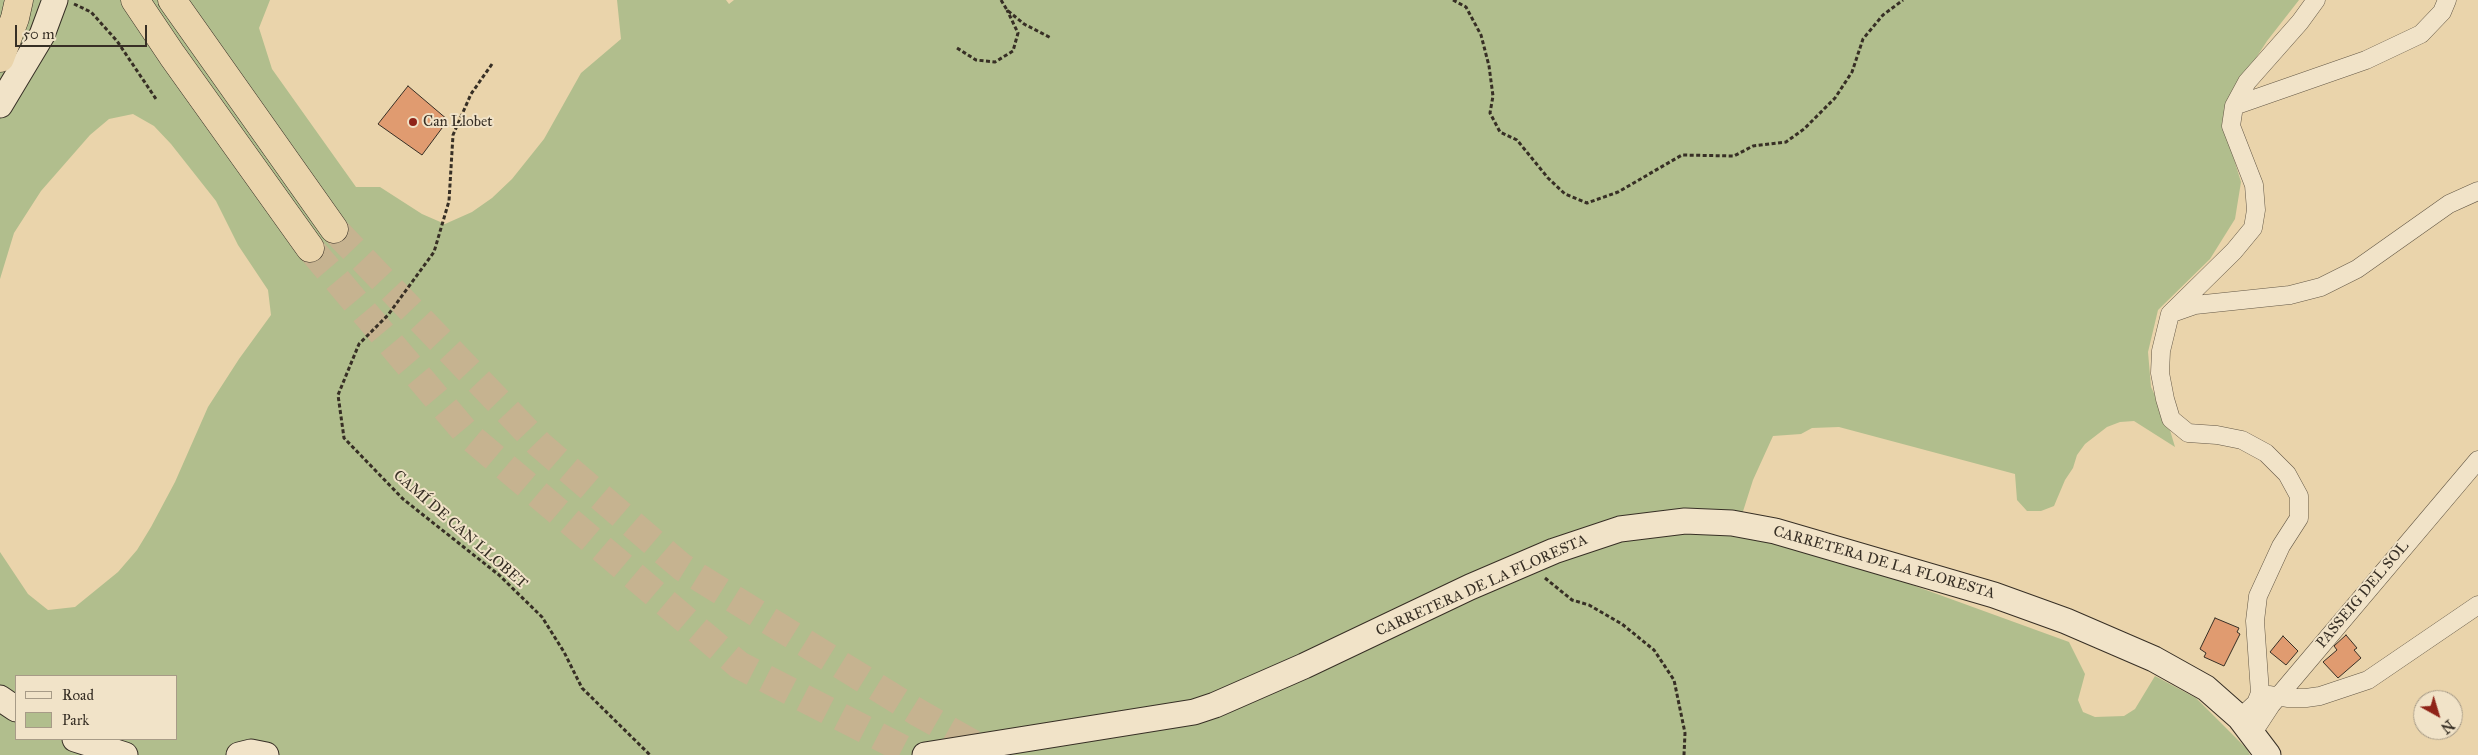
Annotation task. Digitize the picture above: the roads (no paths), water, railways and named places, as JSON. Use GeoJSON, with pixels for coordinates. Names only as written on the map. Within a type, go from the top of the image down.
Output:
{"type":"FeatureCollection","features":[{"type":"Feature","properties":{"kind":"highway"},"geometry":{"type":"LineString","coordinates":[[0,58],[15,18],[18,0]]}},
{"type":"Feature","properties":{"kind":"highway"},"geometry":{"type":"LineString","coordinates":[[135,0],[310,248]]}},
{"type":"Feature","properties":{"kind":"highway"},"geometry":{"type":"LineString","coordinates":[[172,0],[334,229]]}},
{"type":"Feature","properties":{"kind":"main road"},"geometry":{"type":"LineString","coordinates":[[0,105],[38,41],[64,2]]}},
{"type":"Feature","properties":{"kind":"main road","name":"CARRETERA DE LA FLORESTA"},"geometry":{"type":"LineString","coordinates":[[925,755],[1194,712],[1216,705],[1304,666],[1518,566],[1597,535],[1641,525],[1709,521],[1774,531],[1994,595],[2066,621],[2184,674],[2216,696],[2246,726],[2268,755]]}},
{"type":"Feature","properties":{"kind":"main road"},"geometry":{"type":"LineString","coordinates":[[0,698],[15,708]]}},
{"type":"Feature","properties":{"kind":"main road"},"geometry":{"type":"LineString","coordinates":[[78,740],[125,755]]}},
{"type":"Feature","properties":{"kind":"main road"},"geometry":{"type":"LineString","coordinates":[[239,755],[251,752],[266,755]]}},
{"type":"Feature","properties":{"kind":"street"},"geometry":{"type":"LineString","coordinates":[[2246,726],[2260,693],[2255,621],[2258,596],[2281,546],[2299,518],[2299,496],[2287,474],[2266,453],[2242,440],[2217,434],[2188,433],[2171,419],[2160,373],[2161,350],[2168,322],[2253,228],[2256,210],[2254,185],[2232,126],[2234,106],[2247,82],[2300,22],[2316,0]]}},
{"type":"Feature","properties":{"kind":"street"},"geometry":{"type":"LineString","coordinates":[[2234,106],[2366,60],[2421,34],[2442,12],[2447,0]]}},
{"type":"Feature","properties":{"kind":"street"},"geometry":{"type":"LineString","coordinates":[[2168,322],[2195,305],[2290,295],[2321,287],[2357,269],[2449,204],[2478,191]]}},
{"type":"Feature","properties":{"kind":"street","name":"PASSEIG DEL SOL"},"geometry":{"type":"LineString","coordinates":[[2246,726],[2278,697],[2478,460]]}},
{"type":"Feature","properties":{"kind":"street"},"geometry":{"type":"LineString","coordinates":[[2260,693],[2295,699],[2320,696],[2368,680],[2478,604]]}},
{"type":"Feature","properties":{"kind":"tunnel"},"geometry":{"type":"LineString","coordinates":[[334,229],[539,444],[682,567],[917,712],[991,754]]}},
{"type":"Feature","properties":{"kind":"tunnel"},"geometry":{"type":"LineString","coordinates":[[310,248],[468,435],[739,665],[915,755]]}},
{"type":"Feature","properties":{"kind":"place","name":"Can Llobet"},"geometry":{"type":"Point","coordinates":[413,122]}}]}
